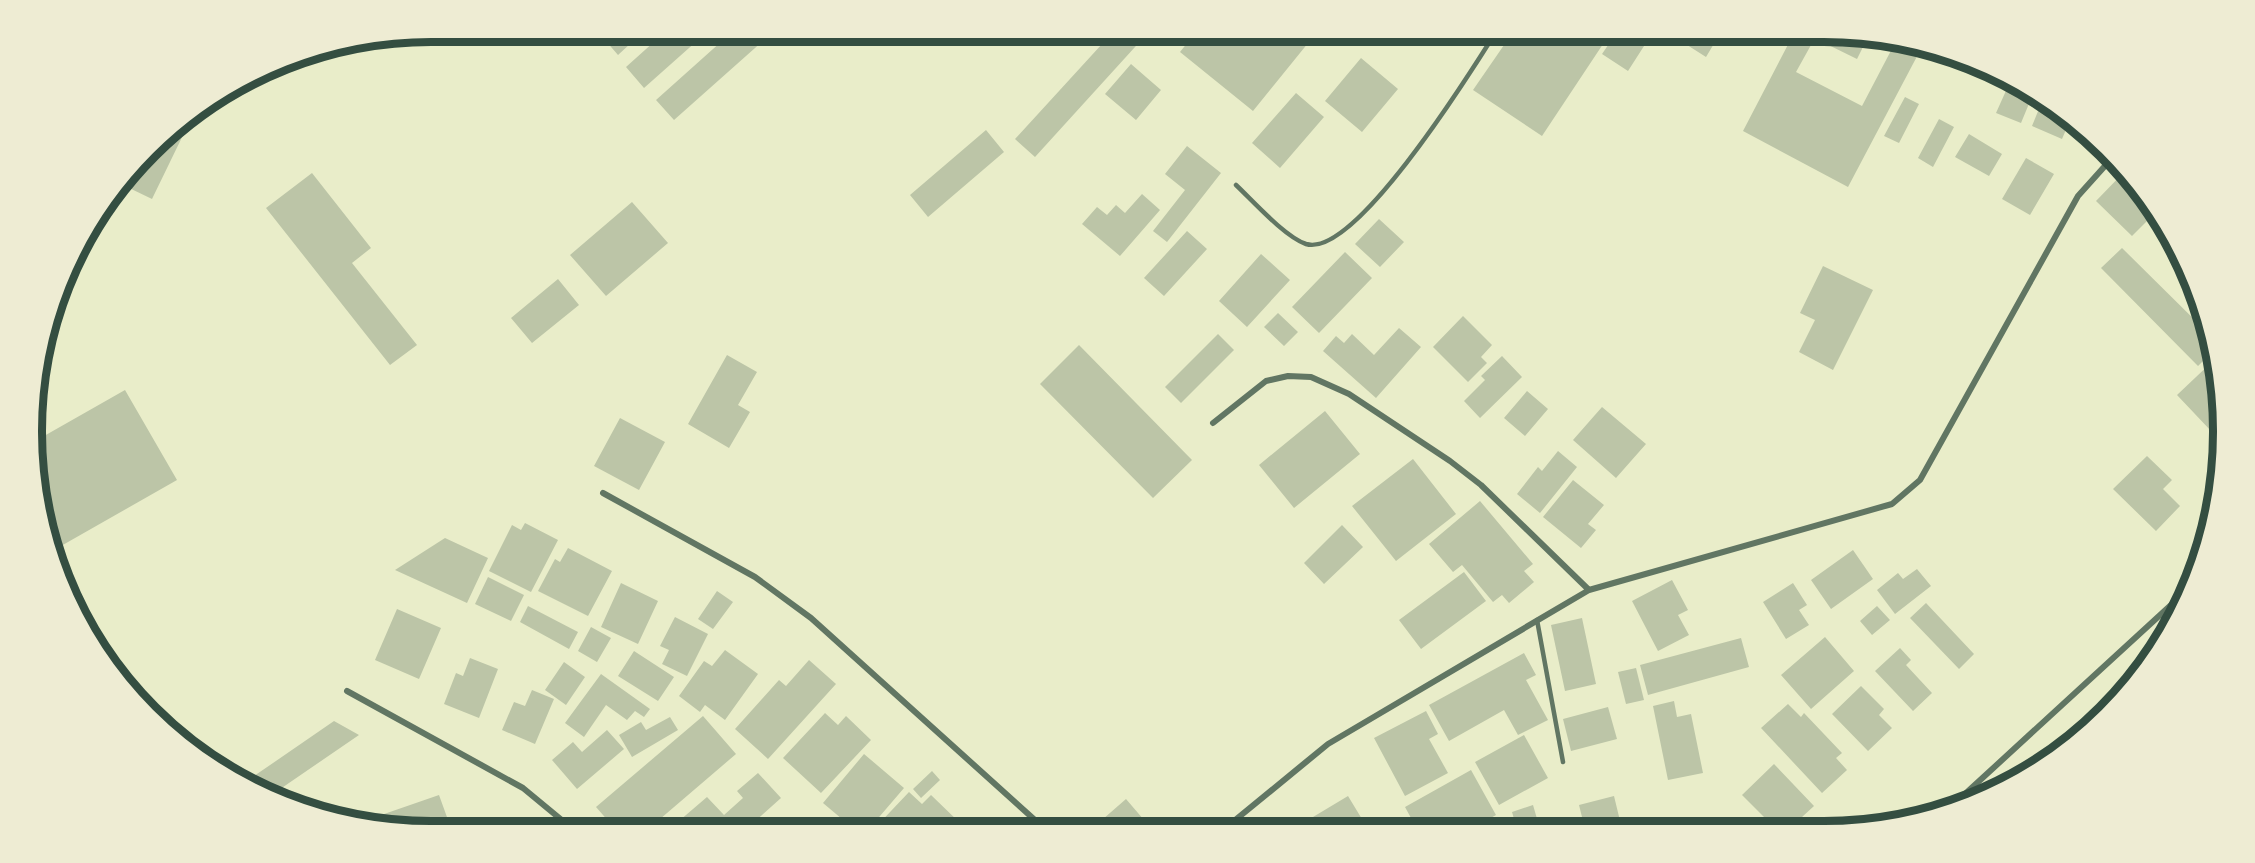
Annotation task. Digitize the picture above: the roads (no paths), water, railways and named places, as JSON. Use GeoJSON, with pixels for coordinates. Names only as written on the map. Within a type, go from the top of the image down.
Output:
{"type":"FeatureCollection","features":[{"type":"Feature","properties":{"kind":"street"},"geometry":{"type":"LineString","coordinates":[[1234,821],[1328,744],[1589,590],[1892,504],[1920,480],[2078,196],[2106,164]]}},
{"type":"Feature","properties":{"kind":"street"},"geometry":{"type":"LineString","coordinates":[[1214,423],[1266,381],[1288,376],[1311,377],[1349,394],[1450,461],[1481,485],[1589,590]]}},
{"type":"Feature","properties":{"kind":"street"},"geometry":{"type":"LineString","coordinates":[[603,493],[755,577],[811,618],[1036,821]]}},
{"type":"Feature","properties":{"kind":"street"},"geometry":{"type":"LineString","coordinates":[[1965,794],[2172,605]]}},
{"type":"Feature","properties":{"kind":"street"},"geometry":{"type":"LineString","coordinates":[[347,691],[523,788],[562,821]]}},
{"type":"Feature","properties":{"kind":"lane"},"geometry":{"type":"LineString","coordinates":[[1236,185],[1283,230],[1306,244],[1334,239],[1392,183],[1437,123],[1490,42]]}},
{"type":"Feature","properties":{"kind":"lane"},"geometry":{"type":"LineString","coordinates":[[1537,620],[1563,762]]}}]}
